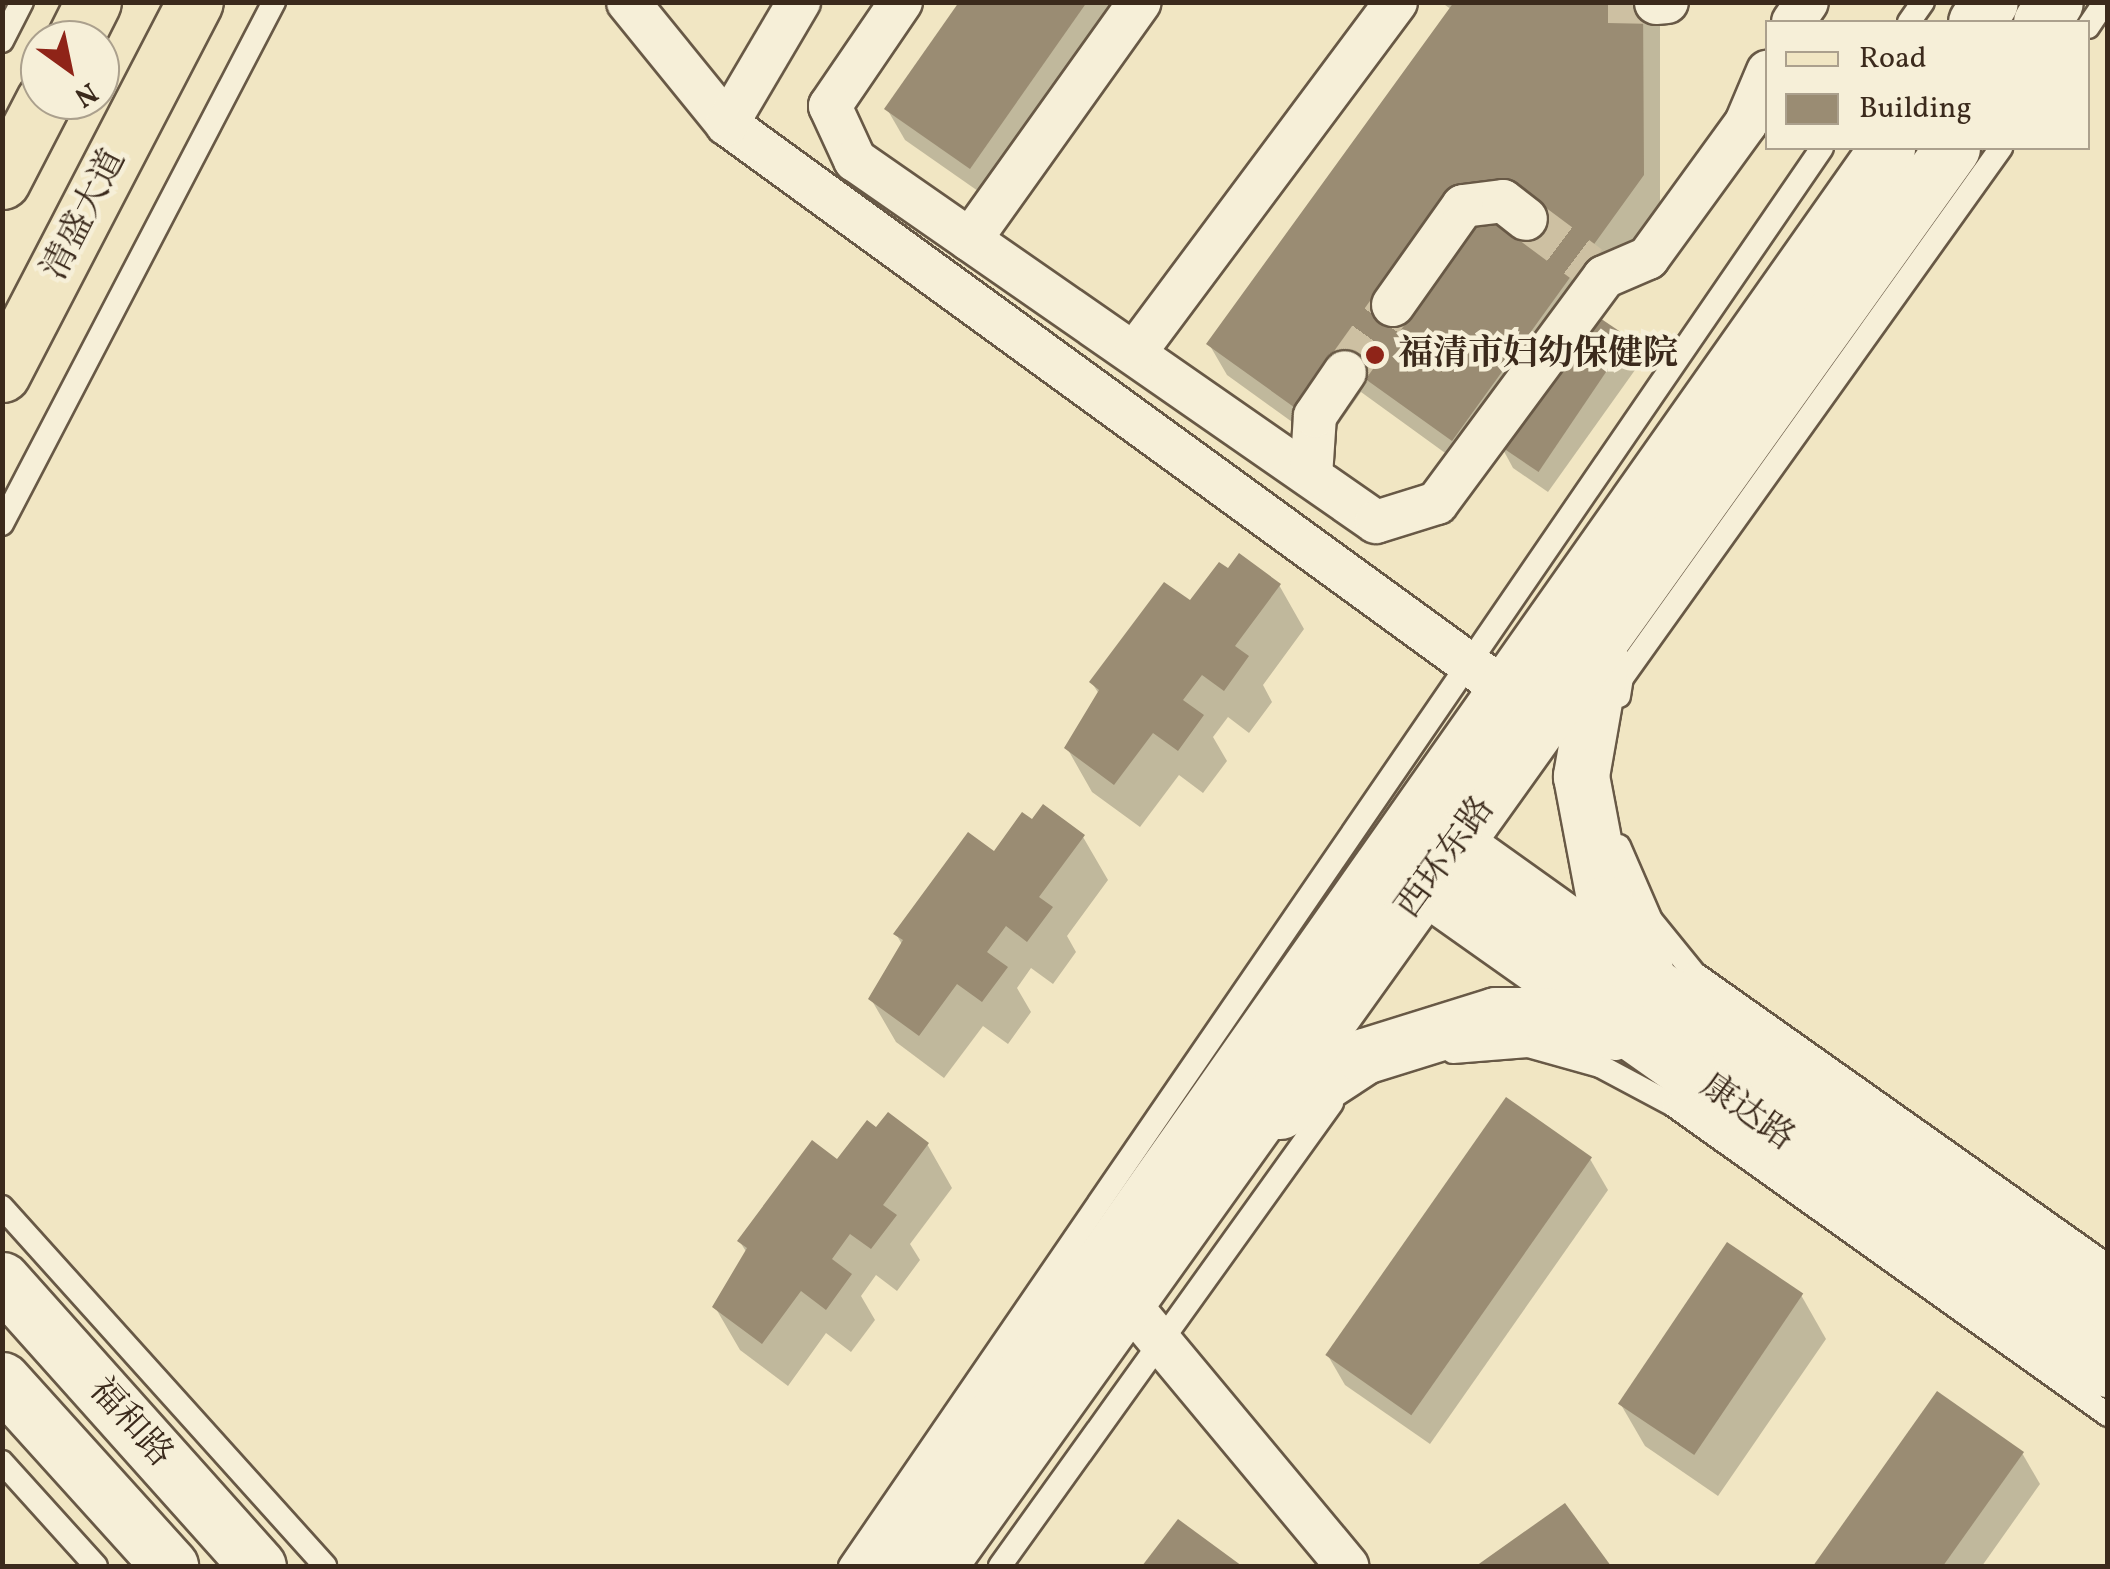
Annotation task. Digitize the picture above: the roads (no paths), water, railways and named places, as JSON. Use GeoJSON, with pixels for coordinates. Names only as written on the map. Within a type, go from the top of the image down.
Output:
{"type":"FeatureCollection","features":[{"type":"Feature","properties":{"kind":"main road","name":"清盛大道"},"geometry":{"type":"LineString","coordinates":[[2,374],[196,2]]}},
{"type":"Feature","properties":{"kind":"main road"},"geometry":{"type":"LineString","coordinates":[[2,182],[34,120]]}},
{"type":"Feature","properties":{"kind":"street"},"geometry":{"type":"LineString","coordinates":[[628,2],[726,124],[1482,674]]}},
{"type":"Feature","properties":{"kind":"street"},"geometry":{"type":"LineString","coordinates":[[726,124],[799,2]]}},
{"type":"Feature","properties":{"kind":"street"},"geometry":{"type":"LineString","coordinates":[[901,2],[830,106],[834,130],[854,160],[1136,351],[1376,522],[1437,503],[1600,287],[1648,258],[1746,123],[1765,78]]}},
{"type":"Feature","properties":{"kind":"street"},"geometry":{"type":"LineString","coordinates":[[970,240],[1140,2]]}},
{"type":"Feature","properties":{"kind":"street"},"geometry":{"type":"LineString","coordinates":[[1136,351],[1396,2]]}},
{"type":"Feature","properties":{"kind":"street"},"geometry":{"type":"LineString","coordinates":[[1656,4],[1668,2]]}},
{"type":"Feature","properties":{"kind":"street","name":"西环东路"},"geometry":{"type":"LineString","coordinates":[[938,1566],[1142,1316],[1235,1147],[1421,852],[1482,674],[1885,150]]}},
{"type":"Feature","properties":{"kind":"street","name":"西环东路"},"geometry":{"type":"LineString","coordinates":[[889,1566],[1421,852],[1615,622],[1951,150]]}},
{"type":"Feature","properties":{"kind":"street"},"geometry":{"type":"LineString","coordinates":[[1393,305],[1463,206],[1503,201],[1526,219]]}},
{"type":"Feature","properties":{"kind":"street"},"geometry":{"type":"LineString","coordinates":[[1311,476],[1314,416],[1345,372]]}},
{"type":"Feature","properties":{"kind":"street"},"geometry":{"type":"LineString","coordinates":[[1235,1147],[1364,1056],[1479,1020],[1546,1015],[1652,1016],[1605,903],[1581,776],[1591,688],[1615,622]]}},
{"type":"Feature","properties":{"kind":"street","name":"康达路"},"geometry":{"type":"LineString","coordinates":[[1421,852],[1652,1016],[2108,1369]]}},
{"type":"Feature","properties":{"kind":"street","name":"康达路"},"geometry":{"type":"LineString","coordinates":[[1652,1016],[2108,1310]]}},
{"type":"Feature","properties":{"kind":"street","name":"福和路"},"geometry":{"type":"LineString","coordinates":[[2,1280],[258,1566]]}},
{"type":"Feature","properties":{"kind":"street"},"geometry":{"type":"LineString","coordinates":[[1142,1316],[1347,1566]]}},
{"type":"Feature","properties":{"kind":"street","name":"福和路"},"geometry":{"type":"LineString","coordinates":[[2,1380],[170,1566]]}},
{"type":"Feature","properties":{"kind":"lane"},"geometry":{"type":"LineString","coordinates":[[2,41],[22,2]]}},
{"type":"Feature","properties":{"kind":"lane"},"geometry":{"type":"LineString","coordinates":[[2,524],[274,2]]}},
{"type":"Feature","properties":{"kind":"lane"},"geometry":{"type":"LineString","coordinates":[[2090,24],[2105,2]]}},
{"type":"Feature","properties":{"kind":"lane"},"geometry":{"type":"LineString","coordinates":[[850,1566],[1482,674],[1821,150]]}},
{"type":"Feature","properties":{"kind":"lane"},"geometry":{"type":"LineString","coordinates":[[2001,150],[1622,678],[1604,769],[1623,866],[1694,974],[2108,1266]]}},
{"type":"Feature","properties":{"kind":"lane"},"geometry":{"type":"LineString","coordinates":[[1000,1566],[1142,1316],[1320,1111],[1423,1059],[1528,1046],[1600,1066],[1673,1105],[2108,1415]]}},
{"type":"Feature","properties":{"kind":"lane"},"geometry":{"type":"LineString","coordinates":[[2,1207],[326,1566]]}},
{"type":"Feature","properties":{"kind":"lane"},"geometry":{"type":"LineString","coordinates":[[2,1462],[96,1566]]}},
{"type":"Feature","properties":{"kind":"tunnel"},"geometry":{"type":"LineString","coordinates":[[1608,2],[1656,3]]}},
{"type":"Feature","properties":{"kind":"tunnel"},"geometry":{"type":"LineString","coordinates":[[1526,219],[1589,266]]}},
{"type":"Feature","properties":{"kind":"tunnel"},"geometry":{"type":"LineString","coordinates":[[1345,372],[1393,305]]}},
{"type":"Feature","properties":{"kind":"place","name":"福清市妇幼保健院"},"geometry":{"type":"Point","coordinates":[1375,355]}}]}
